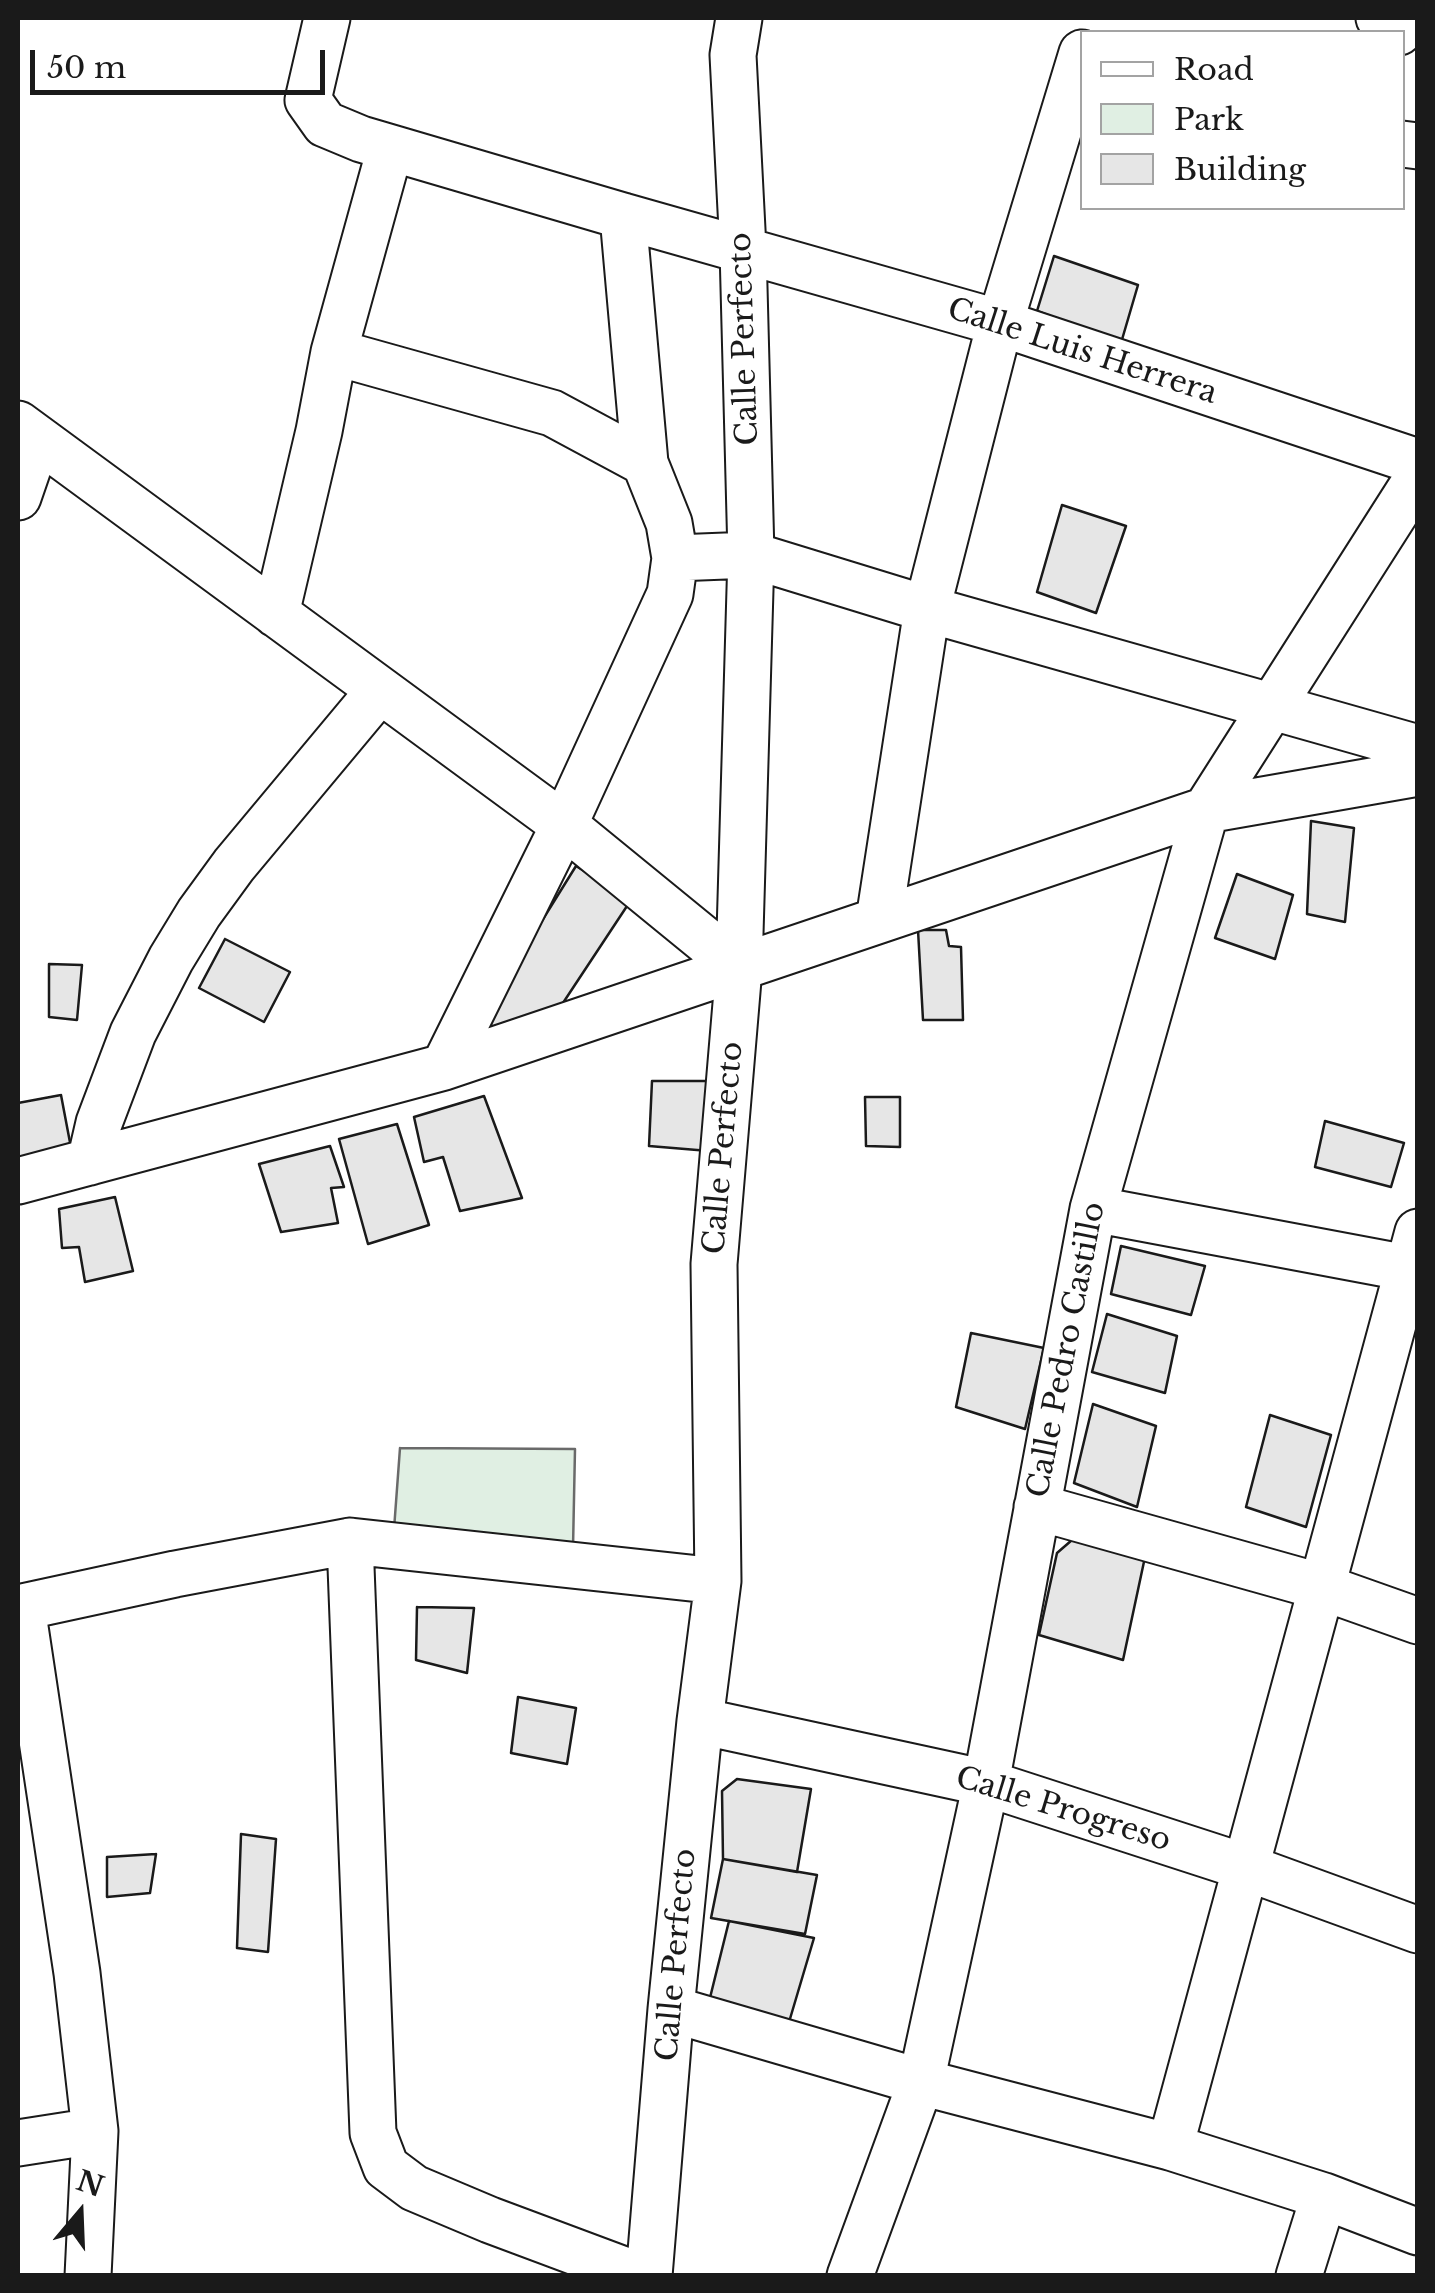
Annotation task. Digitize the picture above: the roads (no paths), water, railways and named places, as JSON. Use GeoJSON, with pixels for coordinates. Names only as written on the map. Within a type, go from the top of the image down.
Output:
{"type":"FeatureCollection","features":[{"type":"Feature","properties":{"kind":"street","name":"Calle Luis Herrera"},"geometry":{"type":"LineString","coordinates":[[327,18],[308,100],[325,124],[390,149],[1000,323],[1418,462]]}},
{"type":"Feature","properties":{"kind":"street","name":"Calle Perfecto"},"geometry":{"type":"LineString","coordinates":[[649,2276],[671,2010],[718,1581],[714,1264],[739,968],[751,555],[733,55],[739,18]]}},
{"type":"Feature","properties":{"kind":"street"},"geometry":{"type":"LineString","coordinates":[[879,920],[928,609],[1000,323],[1080,71]]}},
{"type":"Feature","properties":{"kind":"street"},"geometry":{"type":"LineString","coordinates":[[276,614],[334,352],[390,149]]}},
{"type":"Feature","properties":{"kind":"street"},"geometry":{"type":"LineString","coordinates":[[444,1067],[564,825],[670,594],[675,558],[669,523],[646,463],[623,216]]}},
{"type":"Feature","properties":{"kind":"street"},"geometry":{"type":"LineString","coordinates":[[334,352],[552,413],[646,463]]}},
{"type":"Feature","properties":{"kind":"street"},"geometry":{"type":"LineString","coordinates":[[18,497],[28,431],[564,825],[739,968]]}},
{"type":"Feature","properties":{"kind":"street","name":"Calle Pedro Castillo"},"geometry":{"type":"LineString","coordinates":[[850,2276],[921,2082],[986,1783],[1093,1209],[1206,810],[1418,477]]}},
{"type":"Feature","properties":{"kind":"street"},"geometry":{"type":"LineString","coordinates":[[675,558],[751,555],[1418,748]]}},
{"type":"Feature","properties":{"kind":"street"},"geometry":{"type":"LineString","coordinates":[[90,1162],[99,1123],[133,1032],[170,959],[234,865],[380,690]]}},
{"type":"Feature","properties":{"kind":"street"},"geometry":{"type":"LineString","coordinates":[[18,1181],[444,1067],[1206,810],[1418,773]]}},
{"type":"Feature","properties":{"kind":"street"},"geometry":{"type":"LineString","coordinates":[[1093,1209],[1414,1257],[1170,2147]]}},
{"type":"Feature","properties":{"kind":"street"},"geometry":{"type":"LineString","coordinates":[[1037,1507],[1322,1588],[1418,1622]]}},
{"type":"Feature","properties":{"kind":"street"},"geometry":{"type":"LineString","coordinates":[[88,2276],[95,2131],[78,1973],[20,1608],[350,1541],[718,1581]]}},
{"type":"Feature","properties":{"kind":"street"},"geometry":{"type":"LineString","coordinates":[[350,1541],[373,2133],[386,2167],[414,2188],[562,2262],[640,2276]]}},
{"type":"Feature","properties":{"kind":"street","name":"Calle Progreso"},"geometry":{"type":"LineString","coordinates":[[700,1721],[986,1783],[1245,1867],[1418,1930]]}},
{"type":"Feature","properties":{"kind":"street"},"geometry":{"type":"LineString","coordinates":[[671,2010],[921,2082],[1170,2147],[1324,2196],[1418,2232]]}},
{"type":"Feature","properties":{"kind":"street"},"geometry":{"type":"LineString","coordinates":[[18,2143],[95,2131]]}},
{"type":"Feature","properties":{"kind":"street"},"geometry":{"type":"LineString","coordinates":[[1299,2276],[1324,2196]]}}]}
